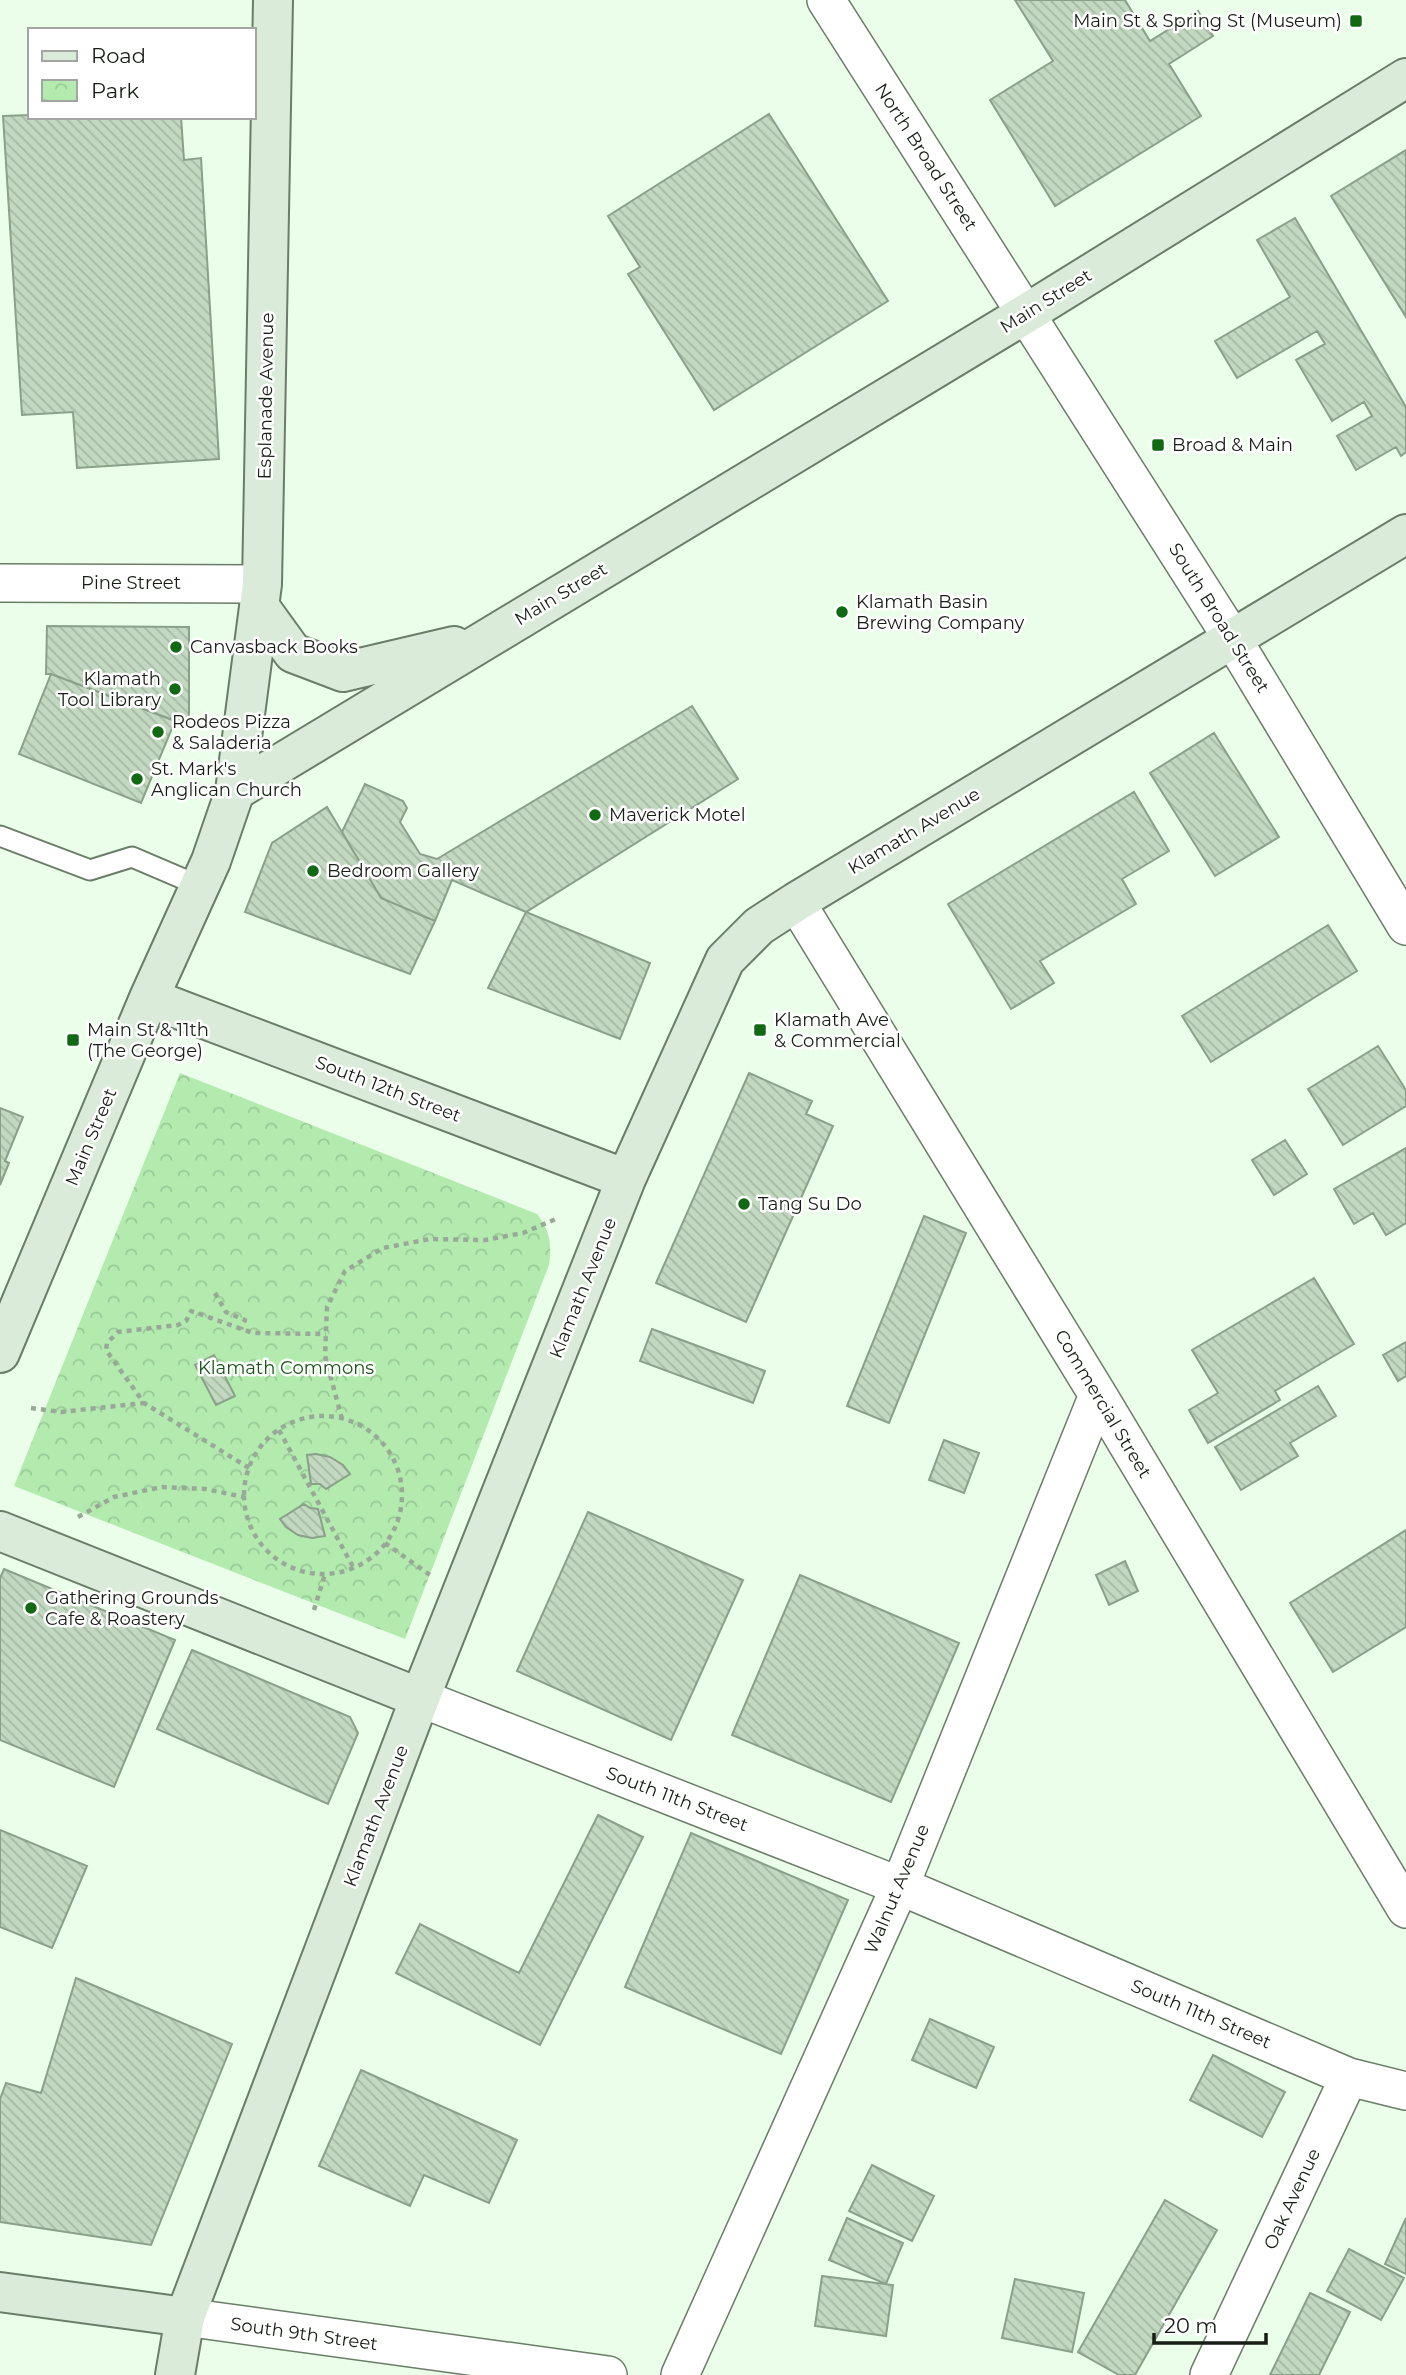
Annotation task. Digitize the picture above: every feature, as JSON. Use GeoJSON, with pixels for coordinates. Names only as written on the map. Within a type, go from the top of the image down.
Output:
{"type":"FeatureCollection","features":[{"type":"Feature","properties":{"kind":"street","name":"Esplanade Avenue"},"geometry":{"type":"LineString","coordinates":[[235,791],[261,595],[273,0]]}},
{"type":"Feature","properties":{"kind":"street","name":"North Broad Street"},"geometry":{"type":"LineString","coordinates":[[826,0],[1027,313]]}},
{"type":"Feature","properties":{"kind":"street","name":"Main Street"},"geometry":{"type":"LineString","coordinates":[[0,1353],[149,998],[211,861],[235,791],[1027,313],[1406,78]]}},
{"type":"Feature","properties":{"kind":"street","name":"South Broad Street"},"geometry":{"type":"LineString","coordinates":[[1027,313],[1232,638],[1406,926]]}},
{"type":"Feature","properties":{"kind":"street","name":"Klamath Avenue"},"geometry":{"type":"LineString","coordinates":[[175,2375],[185,2317],[420,1698],[626,1179],[725,960],[758,926],[796,902],[1406,534]]}},
{"type":"Feature","properties":{"kind":"street","name":"Pine Street"},"geometry":{"type":"LineString","coordinates":[[0,583],[261,595]]}},
{"type":"Feature","properties":{"kind":"street"},"geometry":{"type":"LineString","coordinates":[[261,595],[293,653],[343,672],[492,636]]}},
{"type":"Feature","properties":{"kind":"street","name":"Commercial Street"},"geometry":{"type":"LineString","coordinates":[[796,902],[1098,1395],[1406,1909]]}},
{"type":"Feature","properties":{"kind":"street","name":"South 12th Street"},"geometry":{"type":"LineString","coordinates":[[149,998],[626,1179]]}},
{"type":"Feature","properties":{"kind":"street","name":"Walnut Avenue"},"geometry":{"type":"LineString","coordinates":[[680,2375],[900,1886],[1098,1395]]}},
{"type":"Feature","properties":{"kind":"street","name":"South 11th Street"},"geometry":{"type":"LineString","coordinates":[[0,1531],[900,1886],[1349,2077]]}},
{"type":"Feature","properties":{"kind":"street"},"geometry":{"type":"LineString","coordinates":[[1349,2077],[1406,2091]]}},
{"type":"Feature","properties":{"kind":"street","name":"Oak Avenue"},"geometry":{"type":"LineString","coordinates":[[1209,2375],[1349,2077]]}},
{"type":"Feature","properties":{"kind":"street","name":"South 9th Street"},"geometry":{"type":"LineString","coordinates":[[0,2292],[608,2375]]}},
{"type":"Feature","properties":{"kind":"lane"},"geometry":{"type":"LineString","coordinates":[[0,836],[90,870],[132,857],[200,886]]}},
{"type":"Feature","properties":{"kind":"path"},"geometry":{"type":"LineString","coordinates":[[342,1419],[325,1356],[327,1307],[345,1271],[383,1248],[430,1239],[485,1240],[523,1233],[556,1219]]}},
{"type":"Feature","properties":{"kind":"path"},"geometry":{"type":"LineString","coordinates":[[215,1293],[226,1312],[245,1320],[242,1329]]}},
{"type":"Feature","properties":{"kind":"path"},"geometry":{"type":"LineString","coordinates":[[250,1468],[144,1403],[106,1350],[107,1343],[118,1332],[178,1325],[186,1321],[191,1311],[253,1333],[326,1334]]}},
{"type":"Feature","properties":{"kind":"path"},"geometry":{"type":"LineString","coordinates":[[31,1408],[61,1412],[144,1403]]}},
{"type":"Feature","properties":{"kind":"path"},"geometry":{"type":"LineString","coordinates":[[321,1416],[342,1419],[361,1426],[378,1438],[391,1454],[399,1473],[402,1494],[400,1514],[385,1544],[364,1562],[325,1574],[304,1572],[268,1553],[255,1536],[247,1517],[244,1497],[246,1477],[254,1458],[266,1441],[279,1430],[301,1419],[321,1416]]}},
{"type":"Feature","properties":{"kind":"path"},"geometry":{"type":"LineString","coordinates":[[279,1430],[353,1567]]}},
{"type":"Feature","properties":{"kind":"path"},"geometry":{"type":"LineString","coordinates":[[78,1517],[114,1497],[162,1487],[205,1489],[244,1497]]}},
{"type":"Feature","properties":{"kind":"path"},"geometry":{"type":"LineString","coordinates":[[385,1544],[430,1575]]}},
{"type":"Feature","properties":{"kind":"path"},"geometry":{"type":"LineString","coordinates":[[314,1610],[325,1574]]}},
{"type":"Feature","properties":{"kind":"green space","name":"Klamath Commons"},"geometry":{"type":"Polygon","coordinates":[[[180,1073],[537,1214],[547,1232],[550,1244],[549,1265],[405,1639],[14,1486],[180,1073]]]}},
{"type":"Feature","properties":{"kind":"building"},"geometry":{"type":"Polygon","coordinates":[[[1015,0],[1125,0],[1150,41],[1198,11],[1213,36],[1169,64],[1201,116],[1055,206],[990,100],[1053,61],[1015,0]]]}},
{"type":"Feature","properties":{"kind":"building"},"geometry":{"type":"Polygon","coordinates":[[[769,114],[888,301],[714,410],[628,274],[640,267],[608,216],[769,114]]]}},
{"type":"Feature","properties":{"kind":"building"},"geometry":{"type":"Polygon","coordinates":[[[28,115],[28,119],[181,119],[184,160],[201,158],[219,459],[77,468],[73,412],[22,415],[3,116],[28,115]]]}},
{"type":"Feature","properties":{"kind":"building"},"geometry":{"type":"Polygon","coordinates":[[[1406,150],[1406,317],[1331,196],[1406,150]]]}},
{"type":"Feature","properties":{"kind":"building"},"geometry":{"type":"Polygon","coordinates":[[[1295,218],[1406,407],[1406,452],[1401,456],[1396,447],[1356,470],[1337,436],[1372,416],[1364,402],[1332,421],[1296,360],[1325,344],[1317,331],[1237,378],[1215,341],[1290,297],[1257,240],[1295,218]]]}},
{"type":"Feature","properties":{"kind":"building"},"geometry":{"type":"Polygon","coordinates":[[[47,626],[189,627],[189,726],[46,674],[47,626]]]}},
{"type":"Feature","properties":{"kind":"building"},"geometry":{"type":"Polygon","coordinates":[[[51,674],[175,721],[141,803],[19,754],[51,674]]]}},
{"type":"Feature","properties":{"kind":"building","name":"Maverick Motel"},"geometry":{"type":"Polygon","coordinates":[[[692,706],[738,779],[526,912],[452,880],[435,921],[381,898],[342,832],[365,784],[403,801],[407,808],[400,822],[420,854],[437,859],[692,706]]]}},
{"type":"Feature","properties":{"kind":"building"},"geometry":{"type":"Polygon","coordinates":[[[1214,733],[1279,837],[1215,876],[1150,773],[1214,733]]]}},
{"type":"Feature","properties":{"kind":"building"},"geometry":{"type":"Polygon","coordinates":[[[1134,792],[1169,851],[1122,879],[1136,904],[1040,961],[1054,983],[1011,1009],[948,904],[1134,792]]]}},
{"type":"Feature","properties":{"kind":"building","name":"Bedroom Gallery"},"geometry":{"type":"Polygon","coordinates":[[[327,807],[381,898],[435,921],[410,974],[245,912],[272,843],[327,807]]]}},
{"type":"Feature","properties":{"kind":"building"},"geometry":{"type":"Polygon","coordinates":[[[526,912],[650,963],[620,1039],[488,988],[526,912]]]}},
{"type":"Feature","properties":{"kind":"building"},"geometry":{"type":"Polygon","coordinates":[[[1328,925],[1357,971],[1211,1062],[1182,1016],[1328,925]]]}},
{"type":"Feature","properties":{"kind":"building"},"geometry":{"type":"Polygon","coordinates":[[[1378,1046],[1406,1090],[1406,1106],[1343,1145],[1308,1089],[1378,1046]]]}},
{"type":"Feature","properties":{"kind":"building","name":"Tang Su Do"},"geometry":{"type":"Polygon","coordinates":[[[749,1073],[812,1101],[806,1114],[833,1126],[746,1322],[656,1283],[749,1073]]]}},
{"type":"Feature","properties":{"kind":"building"},"geometry":{"type":"Polygon","coordinates":[[[0,1108],[23,1117],[5,1161],[9,1163],[0,1185],[0,1108]]]}},
{"type":"Feature","properties":{"kind":"building"},"geometry":{"type":"Polygon","coordinates":[[[1285,1140],[1307,1174],[1274,1195],[1252,1160],[1285,1140]]]}},
{"type":"Feature","properties":{"kind":"building"},"geometry":{"type":"Polygon","coordinates":[[[1406,1148],[1406,1223],[1386,1235],[1373,1213],[1354,1224],[1334,1189],[1406,1148]]]}},
{"type":"Feature","properties":{"kind":"building"},"geometry":{"type":"Polygon","coordinates":[[[924,1216],[966,1233],[889,1423],[847,1406],[924,1216]]]}},
{"type":"Feature","properties":{"kind":"building"},"geometry":{"type":"Polygon","coordinates":[[[1314,1278],[1354,1344],[1275,1391],[1280,1400],[1208,1443],[1189,1410],[1218,1393],[1192,1350],[1314,1278]]]}},
{"type":"Feature","properties":{"kind":"building"},"geometry":{"type":"Polygon","coordinates":[[[652,1329],[765,1371],[753,1403],[640,1361],[652,1329]]]}},
{"type":"Feature","properties":{"kind":"building"},"geometry":{"type":"Polygon","coordinates":[[[1406,1342],[1406,1376],[1398,1381],[1383,1355],[1406,1342]]]}},
{"type":"Feature","properties":{"kind":"building"},"geometry":{"type":"Polygon","coordinates":[[[214,1355],[235,1396],[216,1405],[195,1365],[214,1355]]]}},
{"type":"Feature","properties":{"kind":"building"},"geometry":{"type":"Polygon","coordinates":[[[1318,1386],[1336,1416],[1290,1443],[1298,1456],[1241,1490],[1215,1447],[1318,1386]]]}},
{"type":"Feature","properties":{"kind":"building"},"geometry":{"type":"Polygon","coordinates":[[[944,1440],[979,1453],[964,1493],[929,1480],[944,1440]]]}},
{"type":"Feature","properties":{"kind":"building"},"geometry":{"type":"Polygon","coordinates":[[[307,1455],[330,1457],[343,1465],[350,1474],[326,1489],[320,1484],[311,1484],[307,1455]]]}},
{"type":"Feature","properties":{"kind":"building"},"geometry":{"type":"Polygon","coordinates":[[[304,1504],[318,1509],[325,1536],[312,1538],[298,1535],[280,1519],[304,1504]]]}},
{"type":"Feature","properties":{"kind":"building"},"geometry":{"type":"Polygon","coordinates":[[[588,1512],[743,1580],[671,1740],[517,1671],[588,1512]]]}},
{"type":"Feature","properties":{"kind":"building"},"geometry":{"type":"Polygon","coordinates":[[[1406,1530],[1406,1627],[1333,1672],[1290,1603],[1406,1530]]]}},
{"type":"Feature","properties":{"kind":"building"},"geometry":{"type":"Polygon","coordinates":[[[1125,1561],[1138,1591],[1109,1605],[1096,1575],[1125,1561]]]}},
{"type":"Feature","properties":{"kind":"building"},"geometry":{"type":"Polygon","coordinates":[[[4,1569],[175,1640],[114,1787],[0,1740],[0,1578],[4,1569]]]}},
{"type":"Feature","properties":{"kind":"building"},"geometry":{"type":"Polygon","coordinates":[[[800,1575],[959,1643],[891,1802],[732,1735],[800,1575]]]}},
{"type":"Feature","properties":{"kind":"building"},"geometry":{"type":"Polygon","coordinates":[[[192,1650],[350,1717],[358,1733],[328,1804],[157,1729],[192,1650]]]}},
{"type":"Feature","properties":{"kind":"building"},"geometry":{"type":"Polygon","coordinates":[[[598,1815],[643,1837],[540,2045],[396,1973],[420,1924],[519,1973],[598,1815]]]}},
{"type":"Feature","properties":{"kind":"building"},"geometry":{"type":"Polygon","coordinates":[[[0,1830],[87,1866],[52,1948],[0,1927],[0,1830]]]}},
{"type":"Feature","properties":{"kind":"building"},"geometry":{"type":"Polygon","coordinates":[[[691,1833],[848,1900],[781,2054],[625,1987],[691,1833]]]}},
{"type":"Feature","properties":{"kind":"building"},"geometry":{"type":"Polygon","coordinates":[[[76,1978],[232,2044],[151,2245],[0,2222],[0,2099],[6,2083],[41,2093],[76,1978]]]}},
{"type":"Feature","properties":{"kind":"building"},"geometry":{"type":"Polygon","coordinates":[[[930,2019],[994,2047],[976,2088],[912,2060],[930,2019]]]}},
{"type":"Feature","properties":{"kind":"building"},"geometry":{"type":"Polygon","coordinates":[[[1213,2055],[1285,2092],[1262,2137],[1190,2100],[1213,2055]]]}},
{"type":"Feature","properties":{"kind":"building"},"geometry":{"type":"Polygon","coordinates":[[[361,2070],[517,2140],[489,2203],[424,2175],[410,2206],[319,2166],[361,2070]]]}},
{"type":"Feature","properties":{"kind":"building"},"geometry":{"type":"Polygon","coordinates":[[[872,2165],[934,2196],[912,2241],[849,2211],[872,2165]]]}},
{"type":"Feature","properties":{"kind":"building"},"geometry":{"type":"Polygon","coordinates":[[[1165,2200],[1217,2230],[1135,2375],[1119,2375],[1078,2352],[1165,2200]]]}},
{"type":"Feature","properties":{"kind":"building"},"geometry":{"type":"Polygon","coordinates":[[[847,2218],[903,2243],[886,2284],[829,2260],[847,2218]]]}},
{"type":"Feature","properties":{"kind":"building"},"geometry":{"type":"Polygon","coordinates":[[[1406,2218],[1406,2274],[1385,2264],[1406,2218]]]}},
{"type":"Feature","properties":{"kind":"building"},"geometry":{"type":"Polygon","coordinates":[[[1349,2249],[1404,2278],[1381,2320],[1327,2291],[1349,2249]]]}},
{"type":"Feature","properties":{"kind":"building"},"geometry":{"type":"Polygon","coordinates":[[[822,2276],[893,2285],[886,2336],[815,2326],[822,2276]]]}},
{"type":"Feature","properties":{"kind":"building"},"geometry":{"type":"Polygon","coordinates":[[[1015,2279],[1084,2293],[1072,2352],[1002,2338],[1015,2279]]]}},
{"type":"Feature","properties":{"kind":"building"},"geometry":{"type":"Polygon","coordinates":[[[1310,2293],[1350,2312],[1319,2375],[1270,2375],[1310,2293]]]}},
{"type":"Feature","properties":{"kind":"place","name":"Main St & Spring St (Museum)"},"geometry":{"type":"Point","coordinates":[1356,21]}},
{"type":"Feature","properties":{"kind":"place","name":"Broad & Main"},"geometry":{"type":"Point","coordinates":[1158,445]}},
{"type":"Feature","properties":{"kind":"place","name":"Klamath Basin Brewing Company"},"geometry":{"type":"Point","coordinates":[842,612]}},
{"type":"Feature","properties":{"kind":"place","name":"Canvasback Books"},"geometry":{"type":"Point","coordinates":[176,647]}},
{"type":"Feature","properties":{"kind":"place","name":"Klamath Tool Library"},"geometry":{"type":"Point","coordinates":[175,689]}},
{"type":"Feature","properties":{"kind":"place","name":"Rodeos Pizza & Saladeria"},"geometry":{"type":"Point","coordinates":[158,732]}},
{"type":"Feature","properties":{"kind":"place","name":"St. Mark's Anglican Church"},"geometry":{"type":"Point","coordinates":[137,779]}},
{"type":"Feature","properties":{"kind":"place","name":"Maverick Motel"},"geometry":{"type":"Point","coordinates":[595,815]}},
{"type":"Feature","properties":{"kind":"place","name":"Bedroom Gallery"},"geometry":{"type":"Point","coordinates":[313,871]}},
{"type":"Feature","properties":{"kind":"place","name":"Klamath Ave & Commercial"},"geometry":{"type":"Point","coordinates":[760,1030]}},
{"type":"Feature","properties":{"kind":"place","name":"Main St & 11th (The George)"},"geometry":{"type":"Point","coordinates":[73,1040]}},
{"type":"Feature","properties":{"kind":"place","name":"Tang Su Do"},"geometry":{"type":"Point","coordinates":[744,1204]}},
{"type":"Feature","properties":{"kind":"place","name":"Gathering Grounds Cafe & Roastery"},"geometry":{"type":"Point","coordinates":[31,1608]}}]}
